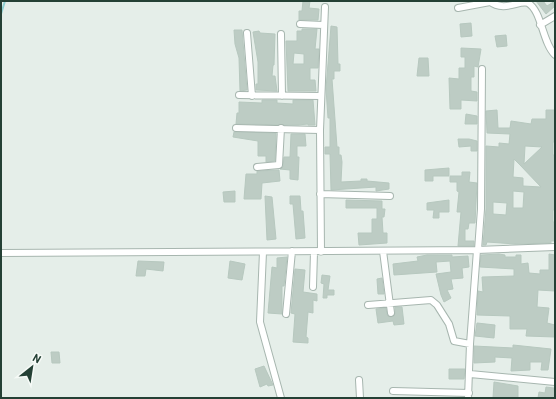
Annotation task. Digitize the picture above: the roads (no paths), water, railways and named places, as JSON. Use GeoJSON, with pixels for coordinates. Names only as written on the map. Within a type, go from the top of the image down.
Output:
{"type":"FeatureCollection","features":[{"type":"Feature","properties":{"kind":"street"},"geometry":{"type":"LineString","coordinates":[[458,8],[490,2],[503,6],[522,1],[528,3],[534,8],[540,25],[554,54]]}},
{"type":"Feature","properties":{"kind":"street"},"geometry":{"type":"LineString","coordinates":[[313,287],[318,252],[324,7]]}},
{"type":"Feature","properties":{"kind":"street"},"geometry":{"type":"LineString","coordinates":[[540,25],[555,16]]}},
{"type":"Feature","properties":{"kind":"street"},"geometry":{"type":"LineString","coordinates":[[300,24],[323,25]]}},
{"type":"Feature","properties":{"kind":"street"},"geometry":{"type":"LineString","coordinates":[[247,33],[252,96]]}},
{"type":"Feature","properties":{"kind":"street"},"geometry":{"type":"LineString","coordinates":[[281,34],[282,96]]}},
{"type":"Feature","properties":{"kind":"street"},"geometry":{"type":"LineString","coordinates":[[393,391],[469,395],[470,344],[481,209],[482,69]]}},
{"type":"Feature","properties":{"kind":"street"},"geometry":{"type":"LineString","coordinates":[[239,95],[321,96]]}},
{"type":"Feature","properties":{"kind":"street"},"geometry":{"type":"LineString","coordinates":[[236,128],[320,130]]}},
{"type":"Feature","properties":{"kind":"street"},"geometry":{"type":"LineString","coordinates":[[257,167],[279,165],[281,128]]}},
{"type":"Feature","properties":{"kind":"street"},"geometry":{"type":"LineString","coordinates":[[320,194],[390,196]]}},
{"type":"Feature","properties":{"kind":"street"},"geometry":{"type":"LineString","coordinates":[[1,253],[318,252],[477,250],[555,247]]}},
{"type":"Feature","properties":{"kind":"street"},"geometry":{"type":"LineString","coordinates":[[383,251],[391,313]]}},
{"type":"Feature","properties":{"kind":"street"},"geometry":{"type":"LineString","coordinates":[[263,252],[260,322],[281,398]]}},
{"type":"Feature","properties":{"kind":"street"},"geometry":{"type":"LineString","coordinates":[[286,314],[292,252]]}},
{"type":"Feature","properties":{"kind":"street"},"geometry":{"type":"LineString","coordinates":[[368,305],[431,300],[449,324],[454,341],[470,344]]}},
{"type":"Feature","properties":{"kind":"street"},"geometry":{"type":"LineString","coordinates":[[470,374],[555,382]]}},
{"type":"Feature","properties":{"kind":"street"},"geometry":{"type":"LineString","coordinates":[[359,380],[360,398]]}},
{"type":"Feature","properties":{"kind":"waterway"},"geometry":{"type":"LineString","coordinates":[[1,14],[5,1]]}}]}
